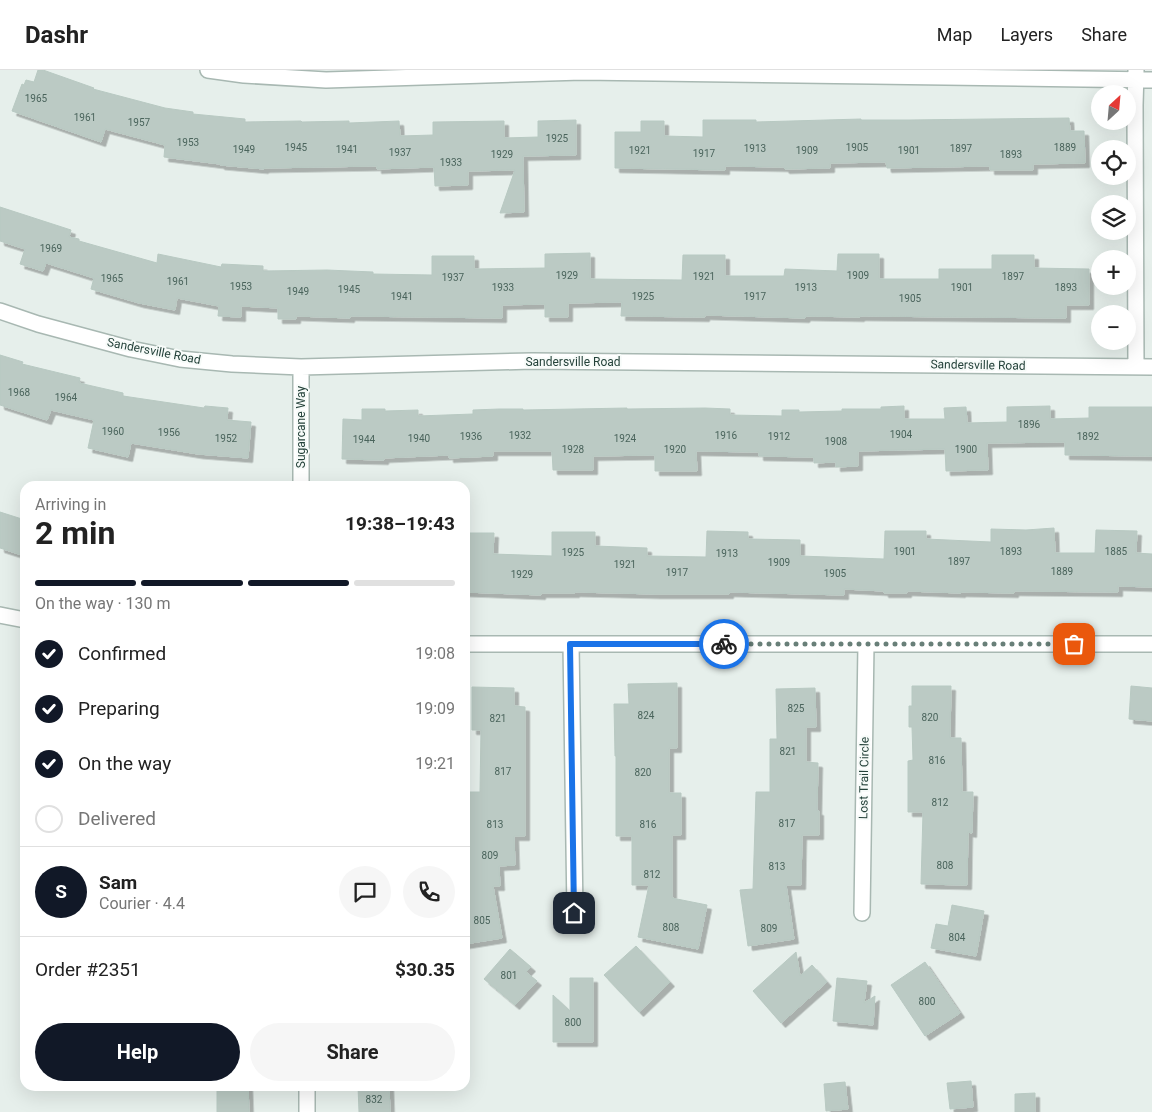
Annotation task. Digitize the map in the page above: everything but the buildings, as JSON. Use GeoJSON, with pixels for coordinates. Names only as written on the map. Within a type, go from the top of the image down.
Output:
{"type":"FeatureCollection","features":[{"type":"Feature","properties":{"kind":"street"},"geometry":{"type":"LineString","coordinates":[[208,70],[244,75],[326,80],[582,71],[1136,75],[1152,80]]}},
{"type":"Feature","properties":{"kind":"street"},"geometry":{"type":"LineString","coordinates":[[1136,75],[1136,367]]}},
{"type":"Feature","properties":{"kind":"street","name":"Sandersville Road"},"geometry":{"type":"LineString","coordinates":[[0,311],[38,324],[130,349],[180,359],[301,368],[532,361],[1152,367]]}},
{"type":"Feature","properties":{"kind":"street","name":"Sugarcane Way"},"geometry":{"type":"LineString","coordinates":[[301,368],[301,481]]}},
{"type":"Feature","properties":{"kind":"street"},"geometry":{"type":"LineString","coordinates":[[0,616],[20,619]]}},
{"type":"Feature","properties":{"kind":"street"},"geometry":{"type":"LineString","coordinates":[[470,644],[1152,644]]}},
{"type":"Feature","properties":{"kind":"street"},"geometry":{"type":"LineString","coordinates":[[570,644],[574,913]]}},
{"type":"Feature","properties":{"kind":"street","name":"Lost Trail Circle"},"geometry":{"type":"LineString","coordinates":[[862,913],[866,644]]}},
{"type":"Feature","properties":{"kind":"street"},"geometry":{"type":"LineString","coordinates":[[307,1091],[307,1112]]}},
{"type":"Feature","properties":{"kind":"way so far"},"geometry":{"type":"LineString","coordinates":[[724,644],[1074,644]]}},
{"type":"Feature","properties":{"kind":"route"},"geometry":{"type":"LineString","coordinates":[[574,913],[570,644],[724,644]]}}]}
